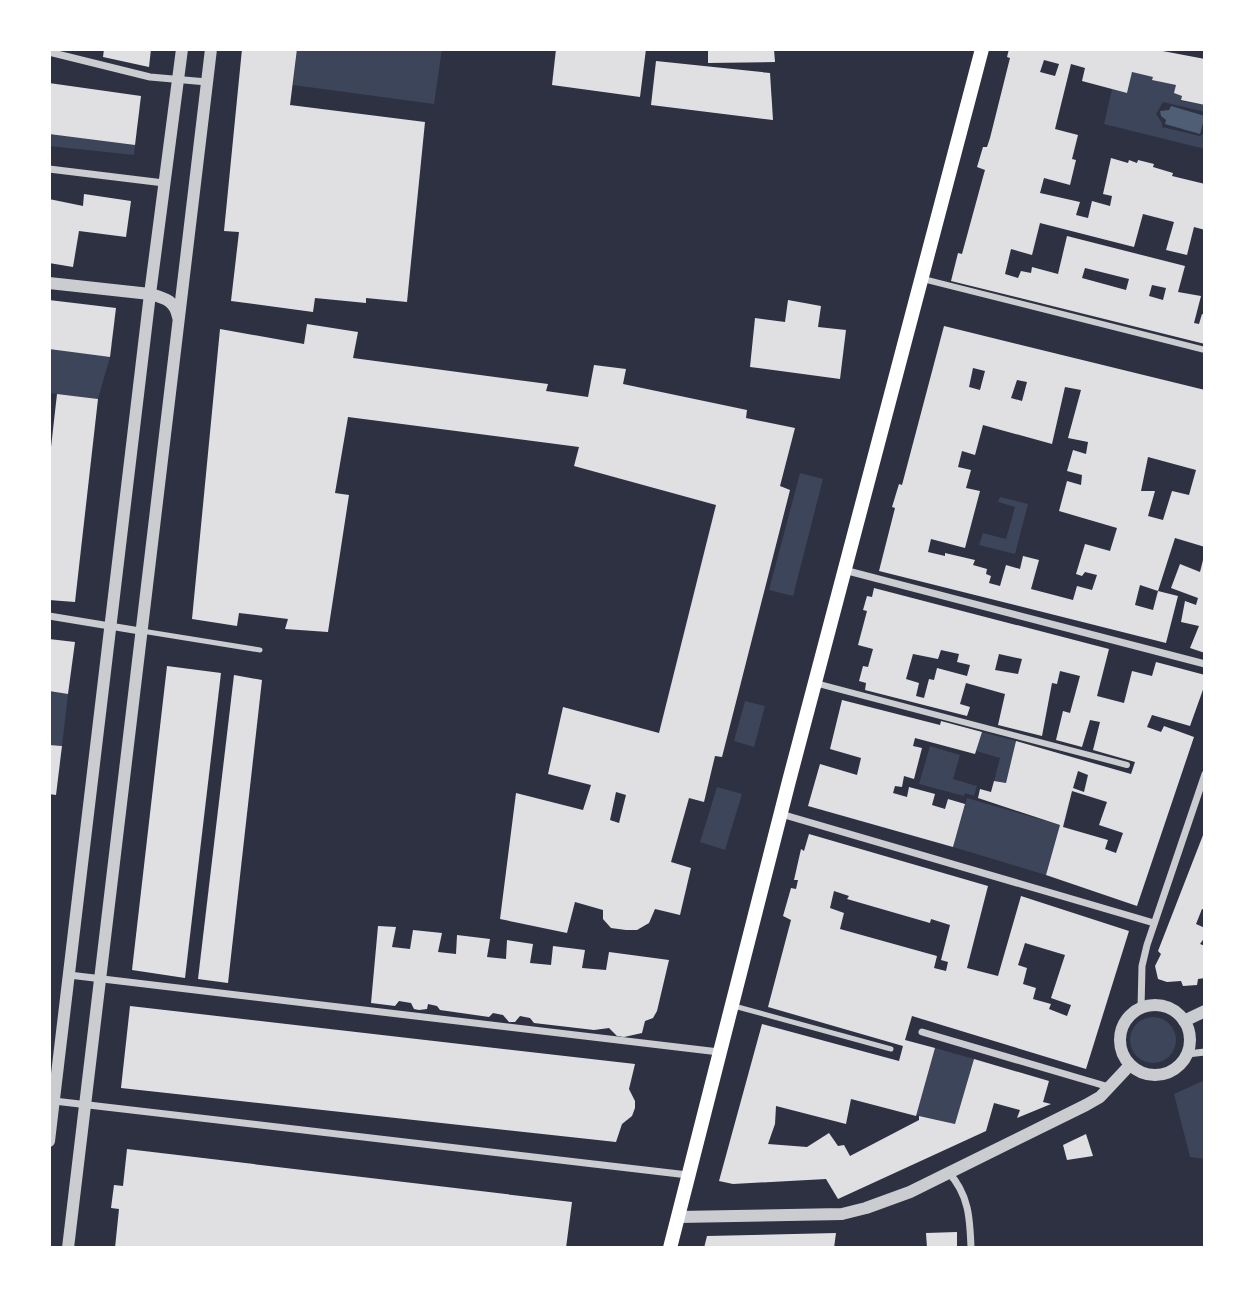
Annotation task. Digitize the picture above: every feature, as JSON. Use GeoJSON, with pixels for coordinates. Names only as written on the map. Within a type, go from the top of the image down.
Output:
{"type":"FeatureCollection","features":[{"type":"Feature","properties":{"kind":"main road"},"geometry":{"type":"LineString","coordinates":[[670,1248],[780,814],[982,49]]}},
{"type":"Feature","properties":{"kind":"street"},"geometry":{"type":"LineString","coordinates":[[49,1141],[150,294],[182,49]]}},
{"type":"Feature","properties":{"kind":"street"},"geometry":{"type":"LineString","coordinates":[[68,1248],[211,49]]}},
{"type":"Feature","properties":{"kind":"street"},"geometry":{"type":"LineString","coordinates":[[49,52],[150,77],[207,82]]}},
{"type":"Feature","properties":{"kind":"street"},"geometry":{"type":"LineString","coordinates":[[49,169],[164,183]]}},
{"type":"Feature","properties":{"kind":"street"},"geometry":{"type":"LineString","coordinates":[[921,278],[1205,350]]}},
{"type":"Feature","properties":{"kind":"street"},"geometry":{"type":"LineString","coordinates":[[49,283],[150,294],[171,302],[176,309],[178,324]]}},
{"type":"Feature","properties":{"kind":"street"},"geometry":{"type":"LineString","coordinates":[[844,570],[1205,664]]}},
{"type":"Feature","properties":{"kind":"street"},"geometry":{"type":"LineString","coordinates":[[49,616],[140,631]]}},
{"type":"Feature","properties":{"kind":"street"},"geometry":{"type":"LineString","coordinates":[[815,683],[1127,765]]}},
{"type":"Feature","properties":{"kind":"street"},"geometry":{"type":"LineString","coordinates":[[1141,1008],[1142,965],[1205,774]]}},
{"type":"Feature","properties":{"kind":"street"},"geometry":{"type":"LineString","coordinates":[[780,814],[1154,923]]}},
{"type":"Feature","properties":{"kind":"street"},"geometry":{"type":"LineString","coordinates":[[69,975],[719,1052]]}},
{"type":"Feature","properties":{"kind":"street"},"geometry":{"type":"LineString","coordinates":[[1150,1005],[1170,1009],[1184,1021],[1188,1031],[1187,1054],[1172,1070],[1161,1074],[1139,1072],[1130,1065],[1120,1045],[1120,1034],[1131,1014],[1150,1005]]}},
{"type":"Feature","properties":{"kind":"street"},"geometry":{"type":"LineString","coordinates":[[1184,1021],[1205,1011]]}},
{"type":"Feature","properties":{"kind":"street"},"geometry":{"type":"LineString","coordinates":[[922,1032],[1110,1088]]}},
{"type":"Feature","properties":{"kind":"street"},"geometry":{"type":"LineString","coordinates":[[1187,1054],[1205,1052]]}},
{"type":"Feature","properties":{"kind":"street"},"geometry":{"type":"LineString","coordinates":[[678,1217],[842,1214],[866,1208],[910,1192],[1086,1105],[1110,1088],[1130,1065]]}},
{"type":"Feature","properties":{"kind":"street"},"geometry":{"type":"LineString","coordinates":[[52,1100],[85,1106],[689,1175]]}},
{"type":"Feature","properties":{"kind":"street"},"geometry":{"type":"LineString","coordinates":[[948,1172],[966,1199],[971,1248]]}},
{"type":"Feature","properties":{"kind":"lane"},"geometry":{"type":"LineString","coordinates":[[140,631],[260,650]]}},
{"type":"Feature","properties":{"kind":"lane"},"geometry":{"type":"LineString","coordinates":[[731,1005],[891,1049]]}},
{"type":"Feature","properties":{"kind":"shaded area"},"geometry":{"type":"Polygon","coordinates":[[[297,49],[442,49],[434,104],[293,85],[297,49]]]}},
{"type":"Feature","properties":{"kind":"shaded area"},"geometry":{"type":"Polygon","coordinates":[[[1132,72],[1176,85],[1182,96],[1181,101],[1205,105],[1205,112],[1163,102],[1156,114],[1162,127],[1200,136],[1205,133],[1205,149],[1104,124],[1112,89],[1127,93],[1132,72]]]}},
{"type":"Feature","properties":{"kind":"shaded area"},"geometry":{"type":"Polygon","coordinates":[[[1171,106],[1205,116],[1200,134],[1165,124],[1166,120],[1160,111],[1169,110],[1171,106]]]}},
{"type":"Feature","properties":{"kind":"shaded area"},"geometry":{"type":"Polygon","coordinates":[[[49,134],[135,145],[134,155],[49,146],[49,134]]]}},
{"type":"Feature","properties":{"kind":"shaded area"},"geometry":{"type":"Polygon","coordinates":[[[49,349],[110,357],[98,399],[49,393],[49,349]]]}},
{"type":"Feature","properties":{"kind":"shaded area"},"geometry":{"type":"Polygon","coordinates":[[[800,473],[823,479],[793,596],[769,590],[800,473]]]}},
{"type":"Feature","properties":{"kind":"shaded area"},"geometry":{"type":"Polygon","coordinates":[[[1000,497],[1028,504],[1015,554],[979,545],[983,533],[1006,539],[1015,507],[998,502],[1000,497]]]}},
{"type":"Feature","properties":{"kind":"shaded area"},"geometry":{"type":"Polygon","coordinates":[[[49,691],[68,694],[62,746],[49,745],[49,691]]]}},
{"type":"Feature","properties":{"kind":"shaded area"},"geometry":{"type":"Polygon","coordinates":[[[745,701],[765,706],[754,747],[734,741],[745,701]]]}},
{"type":"Feature","properties":{"kind":"shaded area"},"geometry":{"type":"Polygon","coordinates":[[[982,732],[1016,741],[1006,783],[994,781],[1000,758],[976,751],[982,732]]]}},
{"type":"Feature","properties":{"kind":"shaded area"},"geometry":{"type":"Polygon","coordinates":[[[930,746],[960,755],[953,779],[977,786],[974,796],[965,793],[964,796],[919,784],[930,746]]]}},
{"type":"Feature","properties":{"kind":"shaded area"},"geometry":{"type":"Polygon","coordinates":[[[717,787],[742,794],[725,850],[700,842],[717,787]]]}},
{"type":"Feature","properties":{"kind":"shaded area"},"geometry":{"type":"Polygon","coordinates":[[[967,798],[1060,825],[1046,875],[953,847],[967,798]]]}},
{"type":"Feature","properties":{"kind":"shaded area"},"geometry":{"type":"Polygon","coordinates":[[[1153,1017],[1169,1024],[1176,1040],[1169,1056],[1153,1063],[1137,1056],[1130,1040],[1137,1024],[1153,1017]]]}},
{"type":"Feature","properties":{"kind":"shaded area"},"geometry":{"type":"Polygon","coordinates":[[[935,1048],[974,1059],[955,1124],[916,1115],[935,1048]]]}},
{"type":"Feature","properties":{"kind":"shaded area"},"geometry":{"type":"Polygon","coordinates":[[[1205,1080],[1205,1159],[1190,1157],[1174,1094],[1205,1080]]]}},
{"type":"Feature","properties":{"kind":"building"},"geometry":{"type":"Polygon","coordinates":[[[104,49],[151,49],[149,67],[103,57],[104,49]]]}},
{"type":"Feature","properties":{"kind":"building"},"geometry":{"type":"Polygon","coordinates":[[[242,49],[297,49],[290,105],[425,122],[407,302],[366,298],[366,303],[315,298],[313,312],[231,301],[239,232],[224,231],[242,49]]]}},
{"type":"Feature","properties":{"kind":"building"},"geometry":{"type":"Polygon","coordinates":[[[556,49],[646,49],[640,97],[552,85],[556,49]]]}},
{"type":"Feature","properties":{"kind":"building"},"geometry":{"type":"Polygon","coordinates":[[[708,49],[774,49],[775,62],[708,63],[708,49]]]}},
{"type":"Feature","properties":{"kind":"building"},"geometry":{"type":"Polygon","coordinates":[[[1009,49],[1152,49],[1205,59],[1205,105],[1181,100],[1182,96],[1174,93],[1176,85],[1132,72],[1127,93],[1082,81],[1085,68],[1071,64],[1055,129],[1078,135],[1072,159],[1076,160],[1070,185],[1044,178],[1040,193],[1080,202],[1076,215],[1088,218],[1092,201],[1110,206],[1112,196],[1103,194],[1111,158],[1128,163],[1129,160],[1137,163],[1138,160],[1154,164],[1153,167],[1173,173],[1172,176],[1205,184],[1205,230],[1194,227],[1187,255],[1166,250],[1174,222],[1143,214],[1134,247],[1040,223],[1032,255],[1011,249],[1005,274],[1018,278],[1021,271],[1031,273],[1032,267],[1058,274],[1067,236],[1185,266],[1178,292],[1201,296],[1194,323],[1199,324],[1202,314],[1205,315],[1205,344],[951,281],[958,253],[962,254],[985,170],[977,167],[983,147],[987,147],[990,138],[1010,58],[1007,57],[1009,49]],[[1044,60],[1040,72],[1055,76],[1059,64],[1044,60]],[[1085,268],[1082,278],[1126,290],[1129,279],[1085,268]],[[1152,285],[1149,296],[1163,300],[1166,288],[1152,285]]]}},
{"type":"Feature","properties":{"kind":"building"},"geometry":{"type":"Polygon","coordinates":[[[656,61],[770,73],[773,120],[651,105],[656,61]]]}},
{"type":"Feature","properties":{"kind":"building"},"geometry":{"type":"Polygon","coordinates":[[[49,83],[141,96],[135,145],[49,134],[49,83]]]}},
{"type":"Feature","properties":{"kind":"building"},"geometry":{"type":"Polygon","coordinates":[[[84,194],[131,201],[126,237],[79,231],[73,267],[49,263],[49,199],[83,206],[84,194]]]}},
{"type":"Feature","properties":{"kind":"building"},"geometry":{"type":"Polygon","coordinates":[[[49,300],[116,308],[110,357],[49,349],[49,300]]]}},
{"type":"Feature","properties":{"kind":"building"},"geometry":{"type":"Polygon","coordinates":[[[788,300],[821,306],[818,327],[846,330],[840,379],[750,367],[755,318],[785,322],[788,300]]]}},
{"type":"Feature","properties":{"kind":"building"},"geometry":{"type":"Polygon","coordinates":[[[307,324],[358,332],[353,358],[548,384],[546,391],[588,397],[594,365],[626,369],[623,384],[747,410],[746,418],[795,428],[780,486],[790,490],[722,757],[715,756],[704,802],[689,798],[671,862],[691,868],[680,915],[655,909],[649,923],[637,930],[626,930],[611,928],[603,919],[603,910],[575,902],[567,933],[500,919],[516,793],[583,810],[591,785],[548,774],[563,707],[659,733],[716,505],[574,466],[579,447],[348,417],[335,493],[349,495],[328,632],[285,629],[288,619],[239,613],[237,626],[192,619],[220,329],[304,344],[307,324]],[[616,792],[610,820],[619,823],[626,795],[616,792]]]}},
{"type":"Feature","properties":{"kind":"building"},"geometry":{"type":"Polygon","coordinates":[[[944,326],[1205,390],[1205,547],[1175,538],[1158,591],[1178,596],[1166,643],[879,571],[895,508],[892,507],[899,484],[902,485],[944,326]],[[973,368],[969,387],[980,390],[985,371],[973,368]],[[1017,380],[1011,398],[1022,401],[1027,382],[1017,380]],[[1065,387],[1052,444],[983,425],[975,455],[962,451],[958,467],[971,470],[966,488],[980,491],[965,548],[931,539],[928,552],[975,560],[973,565],[987,569],[986,574],[991,576],[989,583],[1000,586],[1006,565],[1020,569],[1023,556],[1039,560],[1031,589],[1073,600],[1077,586],[1092,590],[1097,575],[1085,572],[1082,576],[1076,574],[1085,544],[1110,551],[1117,528],[1059,511],[1067,481],[1081,485],[1082,475],[1067,471],[1073,450],[1086,454],[1088,442],[1068,438],[1081,390],[1065,387]],[[1148,457],[1141,491],[1155,491],[1148,516],[1163,520],[1172,491],[1189,495],[1196,470],[1148,457]],[[1140,585],[1135,605],[1153,610],[1158,591],[1140,585]]]}},
{"type":"Feature","properties":{"kind":"building"},"geometry":{"type":"Polygon","coordinates":[[[57,394],[98,399],[75,602],[49,600],[49,465],[57,394]]]}},
{"type":"Feature","properties":{"kind":"building"},"geometry":{"type":"Polygon","coordinates":[[[1204,556],[1205,653],[1190,648],[1199,626],[1181,622],[1185,601],[1196,605],[1198,598],[1171,588],[1180,564],[1200,572],[1204,556]]]}},
{"type":"Feature","properties":{"kind":"building"},"geometry":{"type":"Polygon","coordinates":[[[874,588],[1109,649],[1097,696],[1124,703],[1132,671],[1152,676],[1156,662],[1205,675],[1205,684],[1190,726],[1152,715],[1147,727],[1161,732],[1164,726],[1194,737],[1137,906],[1046,875],[1060,825],[978,798],[980,789],[991,792],[994,781],[1006,783],[1016,741],[1131,774],[1135,762],[1093,750],[1100,722],[1090,720],[1082,747],[1056,740],[1063,711],[1070,713],[1080,676],[1060,671],[1057,684],[1052,683],[1042,736],[998,725],[1005,694],[966,683],[960,704],[970,707],[967,716],[865,690],[866,683],[859,681],[863,666],[868,667],[873,649],[858,645],[867,611],[863,610],[867,596],[872,597],[874,588]],[[941,650],[938,659],[913,654],[906,679],[919,683],[916,696],[924,698],[929,679],[934,680],[937,668],[967,676],[970,665],[957,662],[959,654],[941,650]],[[999,654],[995,670],[1018,674],[1022,659],[999,654]],[[1078,771],[1073,788],[1084,792],[1088,775],[1078,771]],[[1072,791],[1063,827],[1108,840],[1105,849],[1116,853],[1123,833],[1099,825],[1107,802],[1072,791]]]}},
{"type":"Feature","properties":{"kind":"building"},"geometry":{"type":"Polygon","coordinates":[[[49,639],[75,642],[68,694],[49,691],[49,639]]]}},
{"type":"Feature","properties":{"kind":"building"},"geometry":{"type":"Polygon","coordinates":[[[167,666],[221,673],[185,978],[132,970],[167,666]]]}},
{"type":"Feature","properties":{"kind":"building"},"geometry":{"type":"Polygon","coordinates":[[[234,675],[262,680],[228,983],[198,979],[234,675]]]}},
{"type":"Feature","properties":{"kind":"building"},"geometry":{"type":"Polygon","coordinates":[[[842,700],[940,725],[941,721],[982,732],[975,754],[915,738],[913,746],[922,748],[914,779],[904,776],[902,787],[895,786],[893,793],[907,797],[909,787],[935,794],[932,805],[945,809],[948,799],[965,804],[953,847],[808,806],[820,764],[857,775],[861,758],[830,749],[842,700]]]}},
{"type":"Feature","properties":{"kind":"building"},"geometry":{"type":"Polygon","coordinates":[[[49,745],[62,746],[56,795],[49,794],[49,745]]]}},
{"type":"Feature","properties":{"kind":"building"},"geometry":{"type":"Polygon","coordinates":[[[1205,830],[1205,910],[1202,909],[1196,924],[1205,928],[1205,937],[1200,944],[1205,946],[1205,978],[1198,979],[1197,985],[1183,986],[1181,981],[1167,982],[1158,979],[1155,966],[1161,954],[1158,951],[1205,830]]]}},
{"type":"Feature","properties":{"kind":"building"},"geometry":{"type":"Polygon","coordinates":[[[809,834],[988,886],[967,968],[998,976],[1021,896],[1129,931],[1086,1069],[912,1016],[905,1040],[935,1048],[916,1116],[851,1099],[846,1124],[776,1106],[775,1124],[768,1144],[807,1147],[829,1133],[838,1146],[844,1145],[850,1156],[919,1120],[919,1116],[955,1124],[974,1059],[1049,1081],[1043,1102],[1051,1104],[1017,1118],[1020,1110],[994,1103],[986,1131],[838,1199],[826,1179],[733,1184],[719,1181],[762,1024],[899,1061],[903,1046],[768,1007],[791,920],[783,916],[791,888],[796,889],[798,880],[794,880],[801,849],[804,851],[809,834]],[[834,891],[830,908],[844,913],[840,929],[937,956],[934,968],[946,971],[948,962],[941,960],[950,925],[931,919],[930,923],[847,899],[849,896],[834,891]],[[1025,943],[1018,965],[1027,968],[1023,984],[1036,988],[1033,999],[1051,1004],[1049,1009],[1067,1016],[1071,1005],[1051,998],[1065,955],[1025,943]]]}},
{"type":"Feature","properties":{"kind":"building"},"geometry":{"type":"Polygon","coordinates":[[[378,926],[396,927],[392,947],[410,949],[413,930],[442,933],[438,952],[456,954],[457,935],[490,939],[487,957],[506,959],[507,940],[533,944],[530,963],[551,965],[553,946],[585,950],[582,968],[606,970],[609,952],[669,960],[653,1018],[645,1021],[642,1033],[624,1037],[617,1036],[609,1028],[594,1030],[534,1023],[530,1018],[520,1016],[515,1022],[509,1022],[503,1015],[493,1013],[489,1017],[440,1010],[437,1006],[428,1004],[427,1009],[419,1010],[414,1009],[411,1003],[399,1001],[395,1006],[371,1003],[378,926]]]}},
{"type":"Feature","properties":{"kind":"building"},"geometry":{"type":"Polygon","coordinates":[[[130,1006],[635,1064],[629,1089],[635,1101],[635,1108],[632,1116],[622,1124],[616,1142],[121,1088],[130,1006]]]}},
{"type":"Feature","properties":{"kind":"building"},"geometry":{"type":"Polygon","coordinates":[[[1086,1134],[1093,1156],[1067,1160],[1063,1145],[1086,1134]]]}},
{"type":"Feature","properties":{"kind":"building"},"geometry":{"type":"Polygon","coordinates":[[[127,1149],[572,1202],[566,1248],[115,1248],[119,1209],[111,1208],[114,1185],[123,1186],[127,1149]]]}},
{"type":"Feature","properties":{"kind":"building"},"geometry":{"type":"Polygon","coordinates":[[[957,1232],[957,1248],[927,1248],[926,1233],[957,1232]]]}},
{"type":"Feature","properties":{"kind":"building"},"geometry":{"type":"Polygon","coordinates":[[[836,1233],[834,1248],[704,1248],[707,1236],[836,1233]]]}}]}
